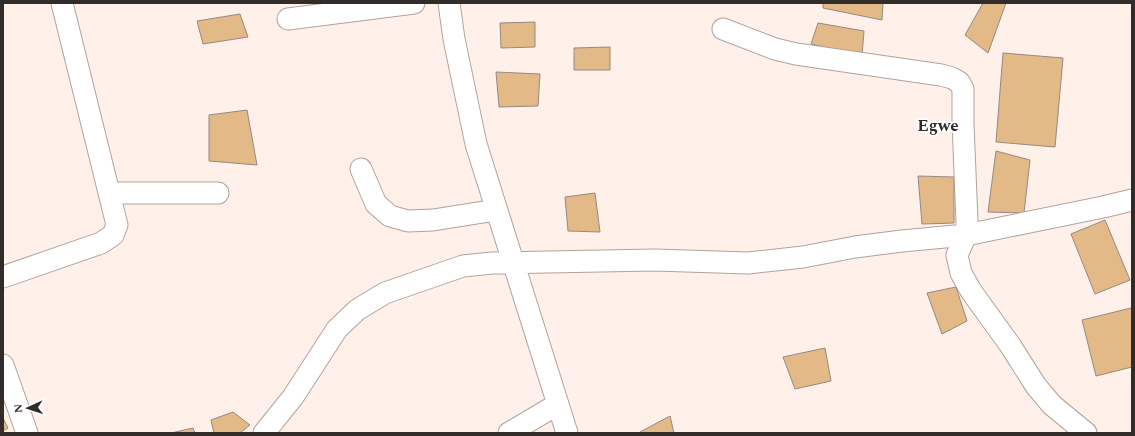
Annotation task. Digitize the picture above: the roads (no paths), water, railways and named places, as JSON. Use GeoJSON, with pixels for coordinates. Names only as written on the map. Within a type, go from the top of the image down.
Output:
{"type":"FeatureCollection","features":[{"type":"Feature","properties":{"kind":"street"},"geometry":{"type":"LineString","coordinates":[[3,277],[102,243],[113,235],[117,225],[62,3]]}},
{"type":"Feature","properties":{"kind":"street"},"geometry":{"type":"LineString","coordinates":[[288,19],[414,3]]}},
{"type":"Feature","properties":{"kind":"street"},"geometry":{"type":"LineString","coordinates":[[449,3],[454,39],[476,144],[567,433]]}},
{"type":"Feature","properties":{"kind":"street"},"geometry":{"type":"LineString","coordinates":[[723,29],[775,49],[796,54],[941,75],[959,82],[963,89],[964,99],[963,123],[967,222],[966,235],[957,255],[961,273],[971,291],[1010,345],[1036,386],[1052,405],[1086,433]]}},
{"type":"Feature","properties":{"kind":"street"},"geometry":{"type":"LineString","coordinates":[[361,169],[376,204],[390,216],[408,221],[433,220],[496,210]]}},
{"type":"Feature","properties":{"kind":"street"},"geometry":{"type":"LineString","coordinates":[[108,193],[218,193]]}},
{"type":"Feature","properties":{"kind":"street"},"geometry":{"type":"LineString","coordinates":[[264,433],[293,397],[337,329],[357,310],[385,292],[463,266],[492,263],[655,260],[748,263],[803,257],[855,247],[966,235],[1132,200]]}},
{"type":"Feature","properties":{"kind":"street"},"geometry":{"type":"LineString","coordinates":[[3,365],[27,433]]}},
{"type":"Feature","properties":{"kind":"street"},"geometry":{"type":"LineString","coordinates":[[509,433],[558,404]]}},
{"type":"Feature","properties":{"kind":"district","name":"Egwe"},"geometry":{"type":"Point","coordinates":[938,126]}}]}
